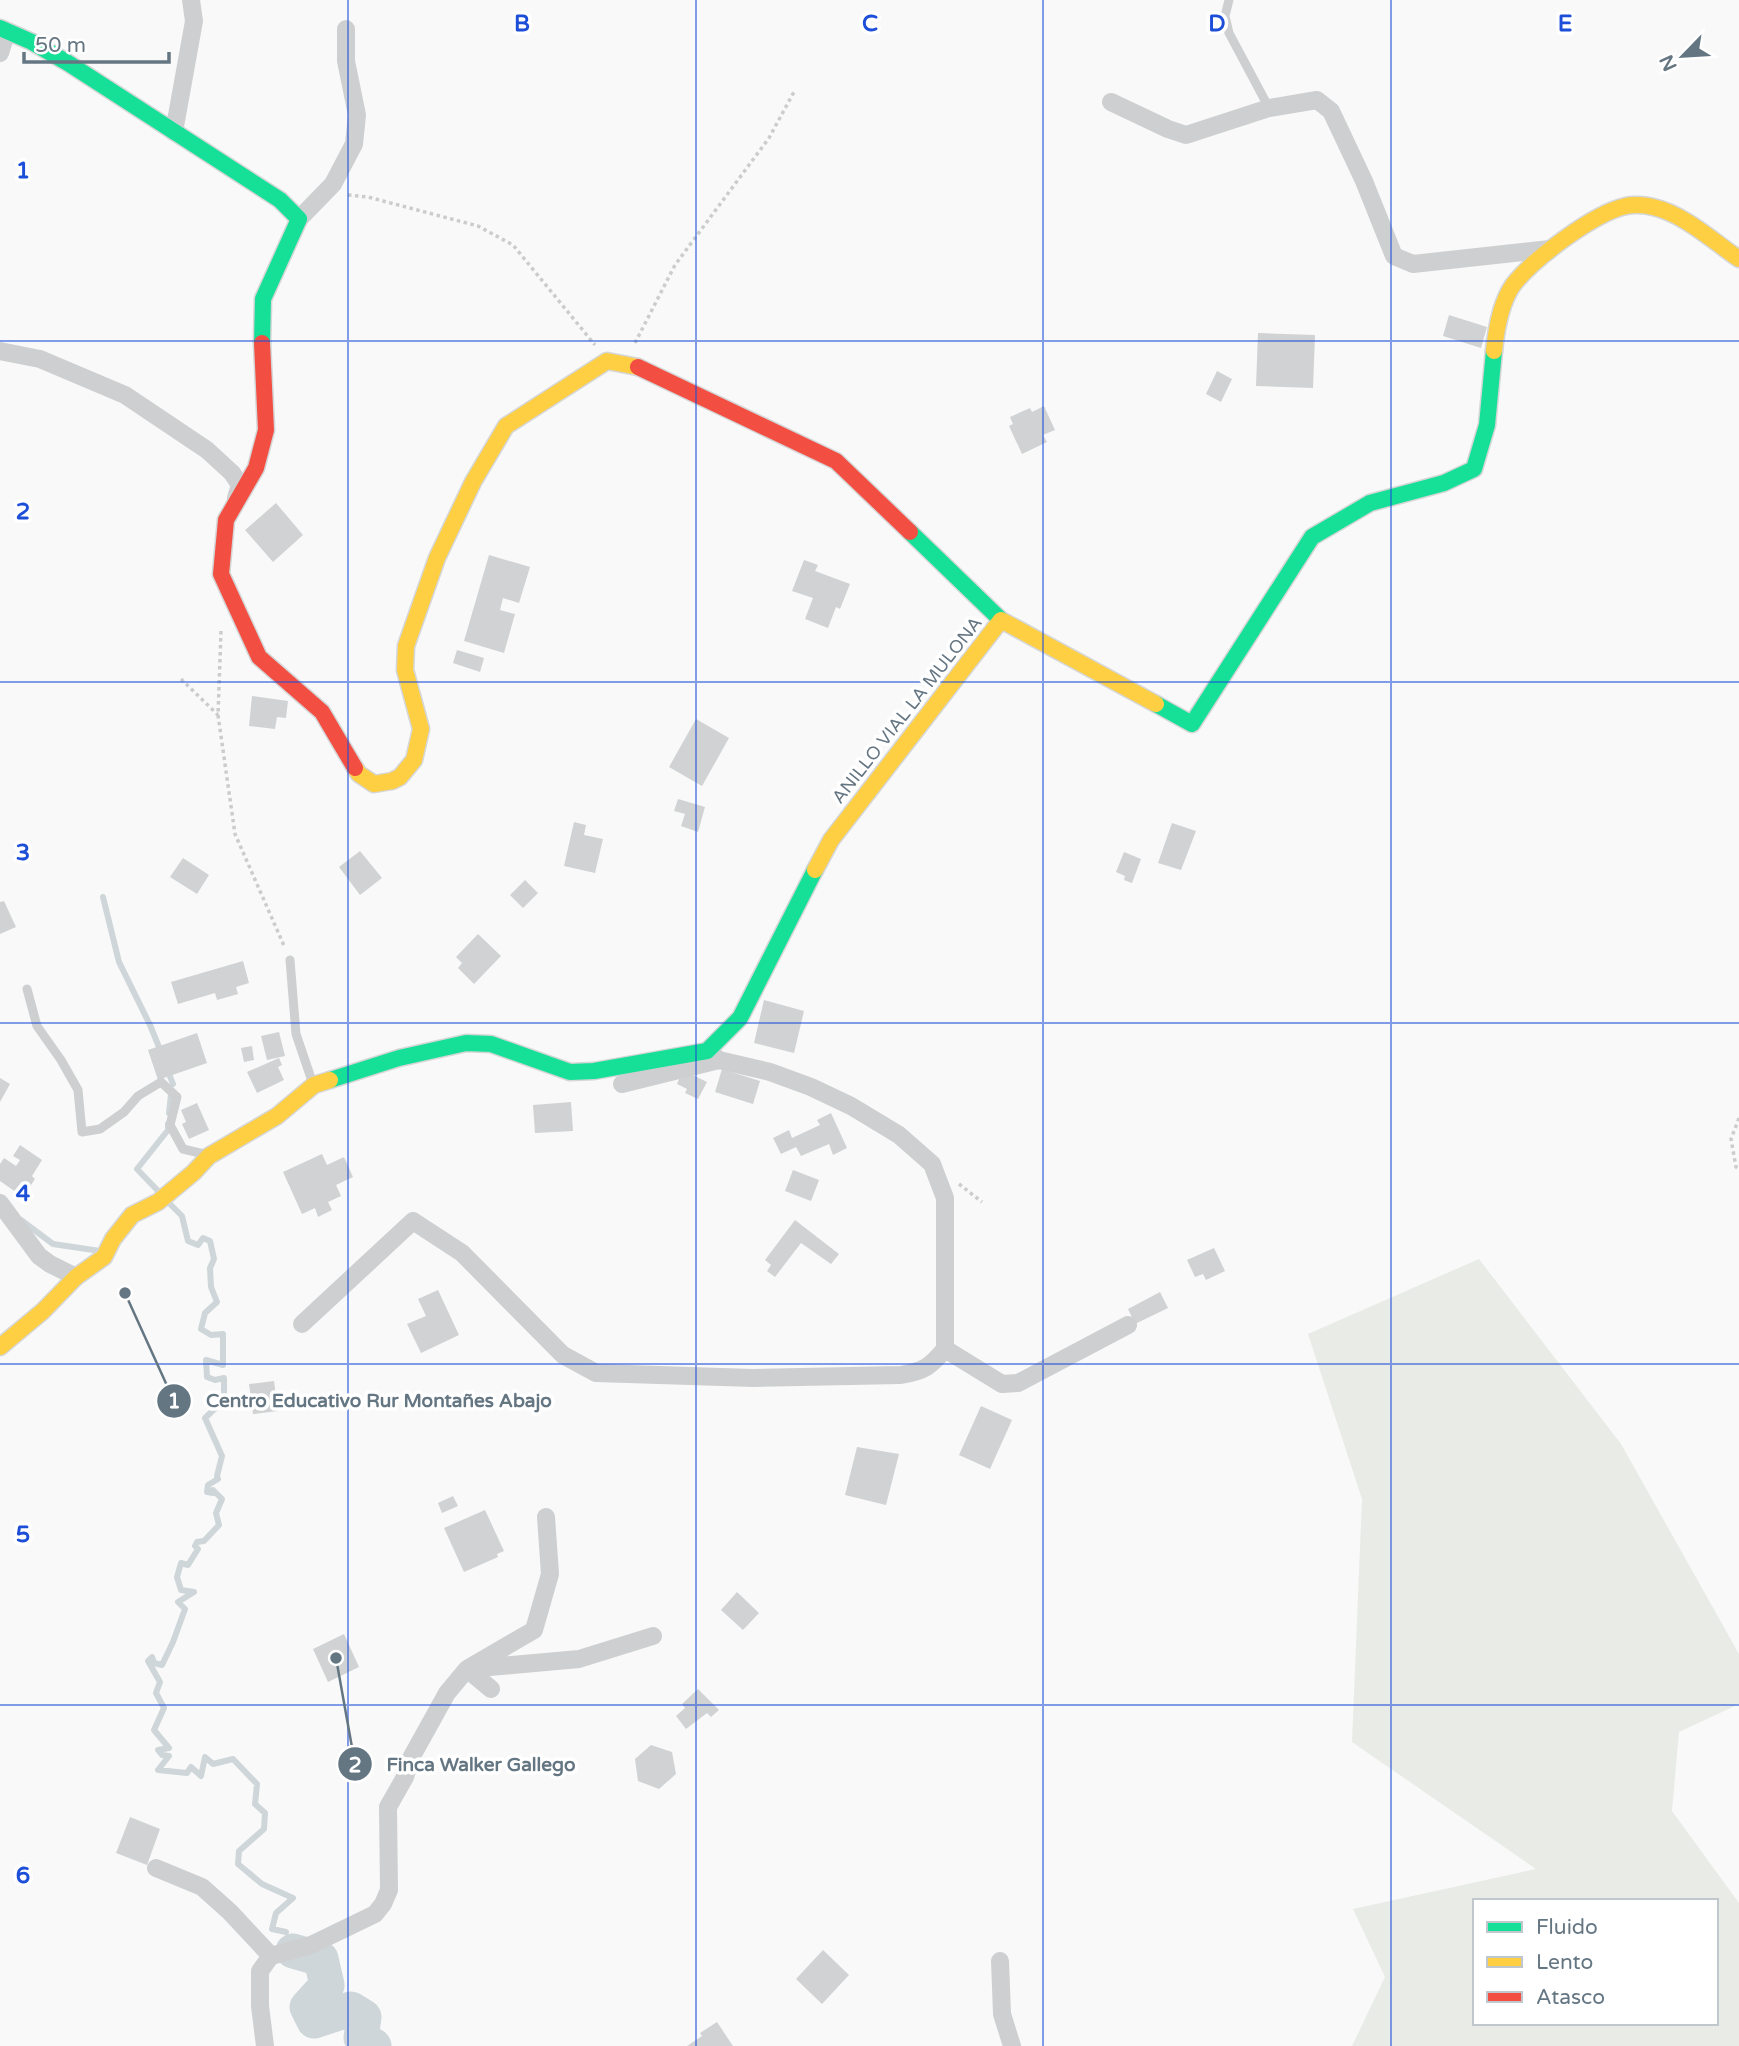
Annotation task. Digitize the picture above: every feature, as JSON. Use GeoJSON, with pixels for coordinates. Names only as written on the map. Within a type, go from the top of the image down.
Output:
{"type":"FeatureCollection","features":[{"type":"Feature","properties":{"kind":"street"},"geometry":{"type":"LineString","coordinates":[[174,132],[194,21],[191,0]]}},
{"type":"Feature","properties":{"kind":"street"},"geometry":{"type":"LineString","coordinates":[[233,505],[256,468],[266,430],[261,333],[263,299],[299,219],[333,184],[354,144],[357,115],[346,61],[346,29]]}},
{"type":"Feature","properties":{"kind":"street"},"geometry":{"type":"LineString","coordinates":[[0,30],[68,62],[280,200],[299,219]]}},
{"type":"Feature","properties":{"kind":"street"},"geometry":{"type":"LineString","coordinates":[[0,30],[5,37],[0,52]]}},
{"type":"Feature","properties":{"kind":"street"},"geometry":{"type":"LineString","coordinates":[[1111,102],[1186,135],[1269,108],[1317,100],[1331,111],[1364,181],[1394,256],[1413,264],[1550,249]]}},
{"type":"Feature","properties":{"kind":"street","name":"ANILLO VIAL LA MULONA"},"geometry":{"type":"LineString","coordinates":[[713,1056],[740,1018],[831,840],[1001,620],[1192,724],[1312,537],[1370,503],[1444,483],[1474,469],[1487,425],[1497,325],[1512,286],[1550,249],[1592,221],[1626,206],[1650,206],[1671,212],[1739,259]]}},
{"type":"Feature","properties":{"kind":"street"},"geometry":{"type":"LineString","coordinates":[[0,351],[40,359],[125,395],[207,450],[232,473],[240,485],[226,520],[221,574],[253,648],[259,657],[322,712],[359,774],[374,784],[392,780],[409,768],[414,760],[421,729],[405,670],[407,646],[437,558],[473,482],[506,426],[607,361],[640,367],[836,461],[1001,620]]}},
{"type":"Feature","properties":{"kind":"street"},"geometry":{"type":"LineString","coordinates":[[0,1347],[43,1311],[76,1277],[104,1257],[113,1239],[132,1215],[158,1202],[209,1156],[276,1116],[314,1086],[399,1058],[466,1043],[491,1044],[570,1072],[713,1056],[770,1072],[851,1106],[899,1135],[932,1164],[945,1198],[946,1349],[923,1371],[901,1375],[753,1378],[596,1373],[563,1354],[462,1253],[413,1222],[302,1324]]}},
{"type":"Feature","properties":{"kind":"street"},"geometry":{"type":"LineString","coordinates":[[622,1084],[713,1056]]}},
{"type":"Feature","properties":{"kind":"street"},"geometry":{"type":"LineString","coordinates":[[0,1203],[39,1256],[76,1277]]}},
{"type":"Feature","properties":{"kind":"street"},"geometry":{"type":"LineString","coordinates":[[946,1349],[1002,1384],[1018,1383],[1128,1325]]}},
{"type":"Feature","properties":{"kind":"street"},"geometry":{"type":"LineString","coordinates":[[265,2046],[260,2006],[260,1971],[271,1955],[311,1945],[375,1914],[389,1889],[388,1807],[447,1693],[467,1669],[534,1630],[550,1574],[545,1517]]}},
{"type":"Feature","properties":{"kind":"street"},"geometry":{"type":"LineString","coordinates":[[467,1669],[579,1659],[653,1636]]}},
{"type":"Feature","properties":{"kind":"street"},"geometry":{"type":"LineString","coordinates":[[467,1669],[491,1689]]}},
{"type":"Feature","properties":{"kind":"street"},"geometry":{"type":"LineString","coordinates":[[156,1868],[202,1887],[271,1955]]}},
{"type":"Feature","properties":{"kind":"street"},"geometry":{"type":"LineString","coordinates":[[999,1961],[1002,2014],[1012,2046]]}},
{"type":"Feature","properties":{"kind":"lane"},"geometry":{"type":"LineString","coordinates":[[1229,0],[1225,16],[1229,33],[1269,108]]}},
{"type":"Feature","properties":{"kind":"lane"},"geometry":{"type":"LineString","coordinates":[[290,960],[296,1034],[314,1086]]}},
{"type":"Feature","properties":{"kind":"lane"},"geometry":{"type":"LineString","coordinates":[[27,989],[37,1026],[78,1090],[82,1132],[100,1129],[124,1112],[138,1096],[161,1082],[177,1097],[170,1125],[183,1149],[209,1156]]}},
{"type":"Feature","properties":{"kind":"path"},"geometry":{"type":"LineString","coordinates":[[625,364],[675,265],[769,138],[795,90]]}},
{"type":"Feature","properties":{"kind":"path"},"geometry":{"type":"LineString","coordinates":[[340,199],[350,194],[478,226],[513,245],[607,361]]}},
{"type":"Feature","properties":{"kind":"path"},"geometry":{"type":"LineString","coordinates":[[221,625],[218,715],[235,834],[290,960]]}},
{"type":"Feature","properties":{"kind":"path"},"geometry":{"type":"LineString","coordinates":[[181,679],[218,715]]}},
{"type":"Feature","properties":{"kind":"path"},"geometry":{"type":"LineString","coordinates":[[1739,1118],[1731,1139],[1736,1167],[1739,1169]]}},
{"type":"Feature","properties":{"kind":"shaded area"},"geometry":{"type":"Polygon","coordinates":[[[1479,1259],[1621,1444],[1739,1654],[1739,1704],[1679,1732],[1672,1811],[1739,1903],[1739,2046],[1352,2046],[1385,1977],[1353,1909],[1536,1869],[1352,1742],[1362,1499],[1308,1334],[1479,1259]]]}},
{"type":"Feature","properties":{"kind":"building"},"geometry":{"type":"Polygon","coordinates":[[[1449,315],[1487,327],[1481,348],[1443,336],[1449,315]]]}},
{"type":"Feature","properties":{"kind":"building"},"geometry":{"type":"Polygon","coordinates":[[[1258,333],[1315,335],[1313,388],[1256,386],[1258,333]]]}},
{"type":"Feature","properties":{"kind":"building"},"geometry":{"type":"Polygon","coordinates":[[[1217,371],[1232,379],[1221,402],[1206,394],[1217,371]]]}},
{"type":"Feature","properties":{"kind":"building"},"geometry":{"type":"Polygon","coordinates":[[[1044,406],[1055,430],[1043,435],[1047,442],[1022,454],[1009,426],[1013,424],[1010,417],[1030,408],[1032,412],[1044,406]]]}},
{"type":"Feature","properties":{"kind":"building"},"geometry":{"type":"Polygon","coordinates":[[[276,503],[303,535],[273,562],[245,530],[276,503]]]}},
{"type":"Feature","properties":{"kind":"building"},"geometry":{"type":"Polygon","coordinates":[[[489,555],[530,567],[519,603],[503,598],[500,610],[515,614],[504,653],[464,641],[489,555]]]}},
{"type":"Feature","properties":{"kind":"building"},"geometry":{"type":"Polygon","coordinates":[[[804,560],[818,565],[815,571],[850,584],[840,609],[836,607],[828,628],[805,619],[813,598],[792,591],[804,560]]]}},
{"type":"Feature","properties":{"kind":"building"},"geometry":{"type":"Polygon","coordinates":[[[457,650],[484,658],[480,672],[453,663],[457,650]]]}},
{"type":"Feature","properties":{"kind":"building"},"geometry":{"type":"Polygon","coordinates":[[[252,696],[288,701],[286,718],[277,717],[275,729],[249,726],[252,696]]]}},
{"type":"Feature","properties":{"kind":"building"},"geometry":{"type":"Polygon","coordinates":[[[696,719],[729,738],[702,786],[669,767],[696,719]]]}},
{"type":"Feature","properties":{"kind":"building"},"geometry":{"type":"Polygon","coordinates":[[[678,799],[705,807],[698,832],[681,826],[685,814],[674,811],[678,799]]]}},
{"type":"Feature","properties":{"kind":"building"},"geometry":{"type":"Polygon","coordinates":[[[574,822],[586,825],[584,835],[603,839],[595,873],[564,866],[574,822]]]}},
{"type":"Feature","properties":{"kind":"building"},"geometry":{"type":"Polygon","coordinates":[[[1172,823],[1196,831],[1181,870],[1158,863],[1172,823]]]}},
{"type":"Feature","properties":{"kind":"building"},"geometry":{"type":"Polygon","coordinates":[[[360,851],[382,878],[360,895],[339,867],[360,851]]]}},
{"type":"Feature","properties":{"kind":"building"},"geometry":{"type":"Polygon","coordinates":[[[1124,852],[1141,859],[1132,883],[1116,872],[1124,852]]]}},
{"type":"Feature","properties":{"kind":"building"},"geometry":{"type":"Polygon","coordinates":[[[183,858],[209,875],[197,894],[170,877],[183,858]]]}},
{"type":"Feature","properties":{"kind":"building"},"geometry":{"type":"Polygon","coordinates":[[[525,880],[538,893],[523,908],[510,895],[525,880]]]}},
{"type":"Feature","properties":{"kind":"building"},"geometry":{"type":"Polygon","coordinates":[[[4,901],[16,927],[0,934],[0,902],[4,901]]]}},
{"type":"Feature","properties":{"kind":"building"},"geometry":{"type":"Polygon","coordinates":[[[478,934],[501,956],[474,984],[458,968],[462,963],[456,957],[478,934]]]}},
{"type":"Feature","properties":{"kind":"building"},"geometry":{"type":"Polygon","coordinates":[[[243,961],[249,983],[236,987],[238,994],[217,1000],[215,993],[178,1004],[171,982],[243,961]]]}},
{"type":"Feature","properties":{"kind":"building"},"geometry":{"type":"Polygon","coordinates":[[[764,1000],[804,1011],[794,1053],[754,1043],[764,1000]]]}},
{"type":"Feature","properties":{"kind":"building"},"geometry":{"type":"Polygon","coordinates":[[[279,1032],[285,1056],[267,1060],[261,1036],[279,1032]]]}},
{"type":"Feature","properties":{"kind":"building"},"geometry":{"type":"Polygon","coordinates":[[[197,1033],[207,1063],[158,1080],[148,1050],[197,1033]]]}},
{"type":"Feature","properties":{"kind":"building"},"geometry":{"type":"Polygon","coordinates":[[[252,1046],[254,1060],[244,1062],[241,1048],[252,1046]]]}},
{"type":"Feature","properties":{"kind":"building"},"geometry":{"type":"Polygon","coordinates":[[[279,1058],[282,1065],[278,1067],[284,1080],[257,1093],[247,1072],[279,1058]]]}},
{"type":"Feature","properties":{"kind":"building"},"geometry":{"type":"Polygon","coordinates":[[[722,1069],[760,1081],[753,1104],[715,1092],[722,1069]]]}},
{"type":"Feature","properties":{"kind":"building"},"geometry":{"type":"Polygon","coordinates":[[[683,1070],[707,1082],[698,1099],[685,1093],[687,1089],[677,1084],[683,1070]]]}},
{"type":"Feature","properties":{"kind":"building"},"geometry":{"type":"Polygon","coordinates":[[[0,1078],[10,1084],[0,1102],[0,1078]]]}},
{"type":"Feature","properties":{"kind":"building"},"geometry":{"type":"Polygon","coordinates":[[[571,1102],[573,1131],[535,1133],[533,1105],[571,1102]]]}},
{"type":"Feature","properties":{"kind":"building"},"geometry":{"type":"Polygon","coordinates":[[[197,1103],[209,1130],[189,1139],[182,1124],[186,1122],[181,1110],[197,1103]]]}},
{"type":"Feature","properties":{"kind":"building"},"geometry":{"type":"Polygon","coordinates":[[[831,1113],[847,1148],[833,1155],[829,1144],[801,1156],[796,1147],[781,1154],[773,1138],[789,1130],[792,1138],[820,1125],[817,1120],[831,1113]]]}},
{"type":"Feature","properties":{"kind":"building"},"geometry":{"type":"Polygon","coordinates":[[[20,1145],[42,1160],[32,1176],[35,1179],[23,1197],[0,1181],[0,1164],[4,1158],[16,1166],[20,1160],[13,1156],[20,1145]]]}},
{"type":"Feature","properties":{"kind":"building"},"geometry":{"type":"Polygon","coordinates":[[[322,1154],[327,1165],[344,1157],[353,1177],[336,1185],[341,1196],[328,1202],[332,1210],[318,1217],[315,1208],[302,1214],[283,1172],[322,1154]]]}},
{"type":"Feature","properties":{"kind":"building"},"geometry":{"type":"Polygon","coordinates":[[[793,1170],[819,1180],[811,1201],[785,1191],[793,1170]]]}},
{"type":"Feature","properties":{"kind":"building"},"geometry":{"type":"Polygon","coordinates":[[[795,1220],[839,1254],[831,1264],[801,1243],[775,1277],[767,1271],[771,1265],[765,1260],[795,1220]]]}},
{"type":"Feature","properties":{"kind":"building"},"geometry":{"type":"Polygon","coordinates":[[[1214,1248],[1225,1271],[1206,1280],[1203,1274],[1195,1277],[1187,1260],[1214,1248]]]}},
{"type":"Feature","properties":{"kind":"building"},"geometry":{"type":"Polygon","coordinates":[[[438,1290],[459,1335],[421,1353],[407,1324],[426,1316],[418,1299],[438,1290]]]}},
{"type":"Feature","properties":{"kind":"building"},"geometry":{"type":"Polygon","coordinates":[[[1160,1292],[1168,1308],[1135,1324],[1128,1309],[1160,1292]]]}},
{"type":"Feature","properties":{"kind":"building"},"geometry":{"type":"Polygon","coordinates":[[[274,1381],[278,1411],[253,1414],[249,1384],[274,1381]]]}},
{"type":"Feature","properties":{"kind":"building"},"geometry":{"type":"Polygon","coordinates":[[[981,1406],[1012,1420],[990,1469],[959,1455],[981,1406]]]}},
{"type":"Feature","properties":{"kind":"building"},"geometry":{"type":"Polygon","coordinates":[[[857,1447],[899,1454],[886,1505],[845,1495],[857,1447]]]}},
{"type":"Feature","properties":{"kind":"building"},"geometry":{"type":"Polygon","coordinates":[[[453,1496],[458,1506],[442,1513],[438,1503],[453,1496]]]}},
{"type":"Feature","properties":{"kind":"building"},"geometry":{"type":"Polygon","coordinates":[[[485,1510],[504,1551],[497,1554],[498,1557],[464,1572],[444,1528],[485,1510]]]}},
{"type":"Feature","properties":{"kind":"building"},"geometry":{"type":"Polygon","coordinates":[[[737,1592],[759,1613],[743,1630],[721,1610],[737,1592]]]}},
{"type":"Feature","properties":{"kind":"building"},"geometry":{"type":"Polygon","coordinates":[[[344,1634],[359,1667],[328,1682],[313,1649],[344,1634]]]}},
{"type":"Feature","properties":{"kind":"building"},"geometry":{"type":"Polygon","coordinates":[[[698,1689],[719,1710],[711,1717],[707,1713],[686,1729],[676,1716],[685,1708],[682,1704],[698,1689]]]}},
{"type":"Feature","properties":{"kind":"building"},"geometry":{"type":"Polygon","coordinates":[[[651,1745],[672,1752],[676,1774],[659,1789],[638,1781],[635,1759],[651,1745]]]}},
{"type":"Feature","properties":{"kind":"building"},"geometry":{"type":"Polygon","coordinates":[[[130,1817],[160,1829],[147,1865],[116,1853],[130,1817]]]}},
{"type":"Feature","properties":{"kind":"building"},"geometry":{"type":"Polygon","coordinates":[[[823,1950],[849,1975],[822,2004],[796,1979],[823,1950]]]}},
{"type":"Feature","properties":{"kind":"building"},"geometry":{"type":"Polygon","coordinates":[[[717,2022],[733,2046],[687,2046],[702,2036],[700,2033],[717,2022]]]}},
{"type":"Feature","properties":{"kind":"waterway"},"geometry":{"type":"LineString","coordinates":[[103,897],[119,962],[161,1052]]}},
{"type":"Feature","properties":{"kind":"waterway"},"geometry":{"type":"LineString","coordinates":[[167,1069],[173,1084]]}},
{"type":"Feature","properties":{"kind":"waterway"},"geometry":{"type":"LineString","coordinates":[[169,1113],[171,1094]]}},
{"type":"Feature","properties":{"kind":"waterway"},"geometry":{"type":"LineString","coordinates":[[161,1194],[137,1169],[168,1130],[168,1124]]}},
{"type":"Feature","properties":{"kind":"waterway"},"geometry":{"type":"LineString","coordinates":[[168,1202],[182,1216],[188,1241],[198,1245],[203,1238],[210,1241],[214,1259],[210,1268],[211,1287],[217,1302],[205,1313],[201,1329],[211,1335],[223,1334],[223,1365],[206,1360],[207,1377],[215,1380],[224,1378],[224,1400],[205,1418],[222,1456],[218,1479],[208,1485],[207,1492],[213,1493],[213,1490],[222,1499],[216,1513],[219,1525],[204,1541],[197,1542],[195,1546],[198,1549],[188,1565],[181,1563],[177,1577],[181,1590],[194,1592],[178,1602],[185,1609],[162,1665],[154,1663],[152,1657],[148,1661],[160,1682],[156,1693],[164,1708],[154,1730],[169,1748],[158,1750],[162,1755],[169,1756],[158,1770],[187,1773],[191,1767],[201,1776],[205,1757],[213,1764],[233,1759],[257,1784],[255,1804],[265,1813],[264,1829],[239,1851],[238,1864],[262,1884],[293,1898],[276,1913],[272,1929],[286,1932]]}},
{"type":"Feature","properties":{"kind":"waterway"},"geometry":{"type":"LineString","coordinates":[[21,1220],[53,1244],[100,1251]]}},
{"type":"Feature","properties":{"kind":"waterway"},"geometry":{"type":"LineString","coordinates":[[293,1951],[321,1959],[327,1985],[307,2007],[314,2021],[351,2009],[364,2017],[361,2038],[374,2046]]}},
{"type":"Feature","properties":{"kind":"traffic: fast"},"geometry":{"type":"LineString","coordinates":[[0,28],[32,42],[68,63],[280,200],[299,219],[263,299],[262,343]]}},
{"type":"Feature","properties":{"kind":"traffic: fast"},"geometry":{"type":"LineString","coordinates":[[1156,704],[1192,724],[1312,537],[1370,503],[1444,483],[1474,469],[1487,425],[1494,351]]}},
{"type":"Feature","properties":{"kind":"traffic: fast"},"geometry":{"type":"LineString","coordinates":[[910,532],[1001,620]]}},
{"type":"Feature","properties":{"kind":"traffic: fast"},"geometry":{"type":"LineString","coordinates":[[330,1080],[399,1058],[466,1043],[491,1044],[570,1072],[594,1071],[707,1051],[740,1018],[815,870]]}},
{"type":"Feature","properties":{"kind":"traffic: slow"},"geometry":{"type":"LineString","coordinates":[[1494,351],[1502,308],[1513,285],[1522,274],[1565,238],[1613,210],[1636,205],[1665,211],[1698,229],[1739,259]]}},
{"type":"Feature","properties":{"kind":"traffic: slow"},"geometry":{"type":"LineString","coordinates":[[355,768],[374,784],[400,777],[414,760],[421,729],[405,670],[406,646],[437,558],[473,482],[506,426],[607,361],[638,367]]}},
{"type":"Feature","properties":{"kind":"traffic: slow"},"geometry":{"type":"LineString","coordinates":[[815,870],[831,840],[1001,620],[1156,704]]}},
{"type":"Feature","properties":{"kind":"traffic: slow"},"geometry":{"type":"LineString","coordinates":[[0,1347],[43,1311],[76,1277],[104,1257],[113,1239],[132,1215],[158,1202],[209,1156],[277,1116],[314,1085],[330,1080]]}},
{"type":"Feature","properties":{"kind":"traffic: jam"},"geometry":{"type":"LineString","coordinates":[[262,343],[266,430],[256,468],[226,520],[221,574],[259,657],[322,712],[355,768]]}},
{"type":"Feature","properties":{"kind":"traffic: jam"},"geometry":{"type":"LineString","coordinates":[[638,367],[836,461],[910,532]]}},
{"type":"Feature","properties":{"kind":"place","name":"Centro Educativo Rur Montañes Abajo"},"geometry":{"type":"Point","coordinates":[125,1293]}},
{"type":"Feature","properties":{"kind":"place","name":"Finca Walker Gallego"},"geometry":{"type":"Point","coordinates":[336,1658]}}]}
